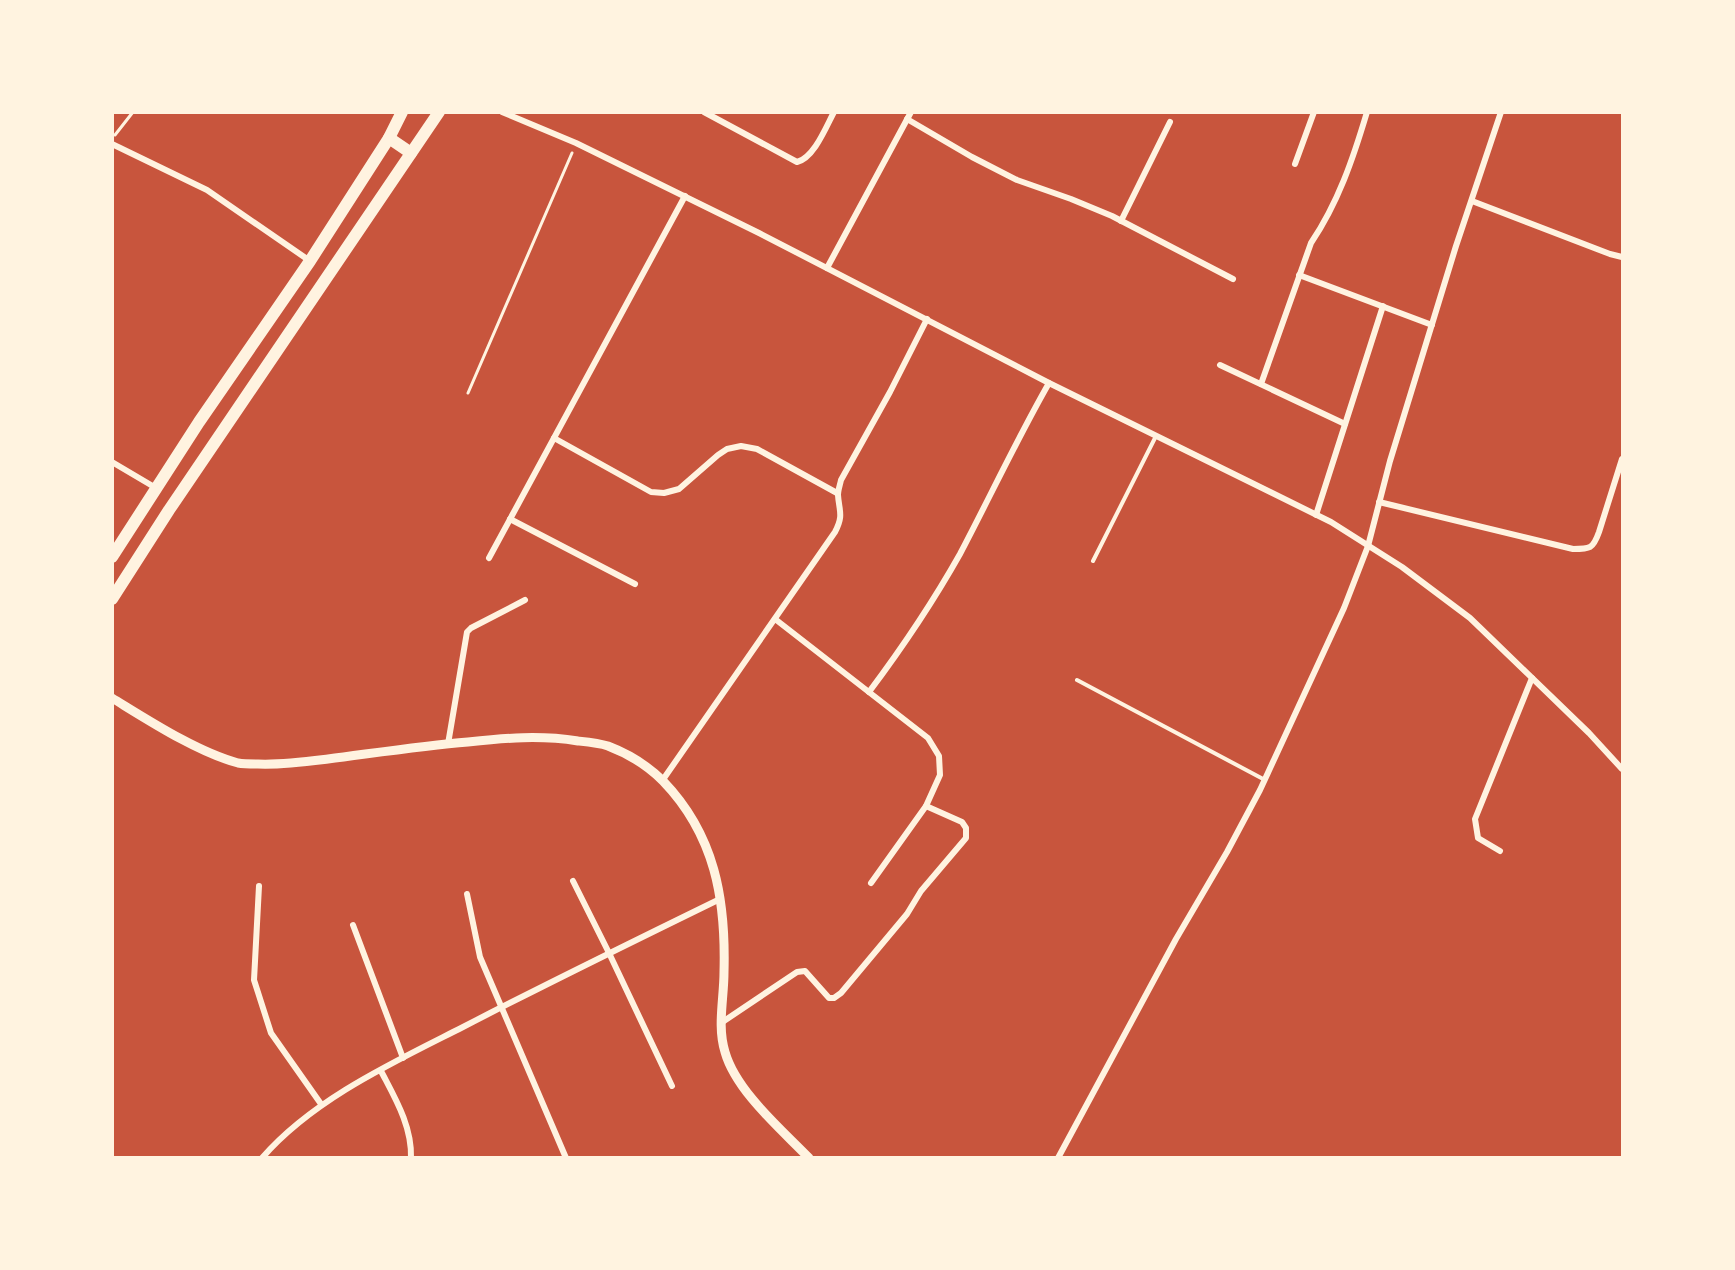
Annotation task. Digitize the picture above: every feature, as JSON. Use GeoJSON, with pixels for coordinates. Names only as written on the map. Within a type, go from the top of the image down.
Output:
{"type":"FeatureCollection","features":[{"type":"Feature","properties":{"kind":"highway"},"geometry":{"type":"LineString","coordinates":[[112,558],[199,422],[310,261],[389,138],[402,112]]}},
{"type":"Feature","properties":{"kind":"highway"},"geometry":{"type":"LineString","coordinates":[[112,599],[169,510],[439,112]]}},
{"type":"Feature","properties":{"kind":"highway"},"geometry":{"type":"LineString","coordinates":[[389,138],[411,153]]}},
{"type":"Feature","properties":{"kind":"street"},"geometry":{"type":"LineString","coordinates":[[502,112],[576,143],[685,196],[1049,382],[1330,522],[1402,567],[1470,618],[1589,733],[1623,770]]}},
{"type":"Feature","properties":{"kind":"street"},"geometry":{"type":"LineString","coordinates":[[704,112],[798,162],[805,160],[810,154],[834,112]]}},
{"type":"Feature","properties":{"kind":"street"},"geometry":{"type":"LineString","coordinates":[[718,120],[723,112]]}},
{"type":"Feature","properties":{"kind":"street"},"geometry":{"type":"LineString","coordinates":[[1295,164],[1314,112]]}},
{"type":"Feature","properties":{"kind":"street"},"geometry":{"type":"LineString","coordinates":[[1261,384],[1311,243],[1337,197],[1354,156],[1367,112]]}},
{"type":"Feature","properties":{"kind":"street"},"geometry":{"type":"LineString","coordinates":[[1058,1158],[1265,780],[1344,608],[1368,546],[1432,325],[1500,112]]}},
{"type":"Feature","properties":{"kind":"street"},"geometry":{"type":"LineString","coordinates":[[827,268],[909,116],[972,157],[1017,180],[1071,199],[1121,221],[1233,279]]}},
{"type":"Feature","properties":{"kind":"street"},"geometry":{"type":"LineString","coordinates":[[1121,221],[1170,122]]}},
{"type":"Feature","properties":{"kind":"street"},"geometry":{"type":"LineString","coordinates":[[112,144],[207,190],[310,261]]}},
{"type":"Feature","properties":{"kind":"street"},"geometry":{"type":"LineString","coordinates":[[489,558],[685,196]]}},
{"type":"Feature","properties":{"kind":"street"},"geometry":{"type":"LineString","coordinates":[[1472,201],[1623,257]]}},
{"type":"Feature","properties":{"kind":"street"},"geometry":{"type":"LineString","coordinates":[[1299,274],[1432,325]]}},
{"type":"Feature","properties":{"kind":"street"},"geometry":{"type":"LineString","coordinates":[[1316,515],[1383,306]]}},
{"type":"Feature","properties":{"kind":"street"},"geometry":{"type":"LineString","coordinates":[[662,780],[840,523],[842,515],[837,493],[841,480],[927,319]]}},
{"type":"Feature","properties":{"kind":"street"},"geometry":{"type":"LineString","coordinates":[[1220,364],[1345,424]]}},
{"type":"Feature","properties":{"kind":"street"},"geometry":{"type":"LineString","coordinates":[[869,692],[922,618],[959,555],[1049,382]]}},
{"type":"Feature","properties":{"kind":"street"},"geometry":{"type":"LineString","coordinates":[[554,438],[651,492],[664,493],[679,489],[718,455],[727,449],[741,446],[756,449],[837,493]]}},
{"type":"Feature","properties":{"kind":"street"},"geometry":{"type":"LineString","coordinates":[[1379,502],[1574,549],[1588,549],[1595,544],[1623,459]]}},
{"type":"Feature","properties":{"kind":"street"},"geometry":{"type":"LineString","coordinates":[[112,462],[157,489]]}},
{"type":"Feature","properties":{"kind":"street"},"geometry":{"type":"LineString","coordinates":[[510,519],[635,584]]}},
{"type":"Feature","properties":{"kind":"street"},"geometry":{"type":"LineString","coordinates":[[448,744],[466,632],[525,600]]}},
{"type":"Feature","properties":{"kind":"street"},"geometry":{"type":"LineString","coordinates":[[775,619],[928,738],[939,756],[940,775],[926,806],[871,883]]}},
{"type":"Feature","properties":{"kind":"street"},"geometry":{"type":"LineString","coordinates":[[1500,851],[1478,838],[1474,819],[1532,678]]}},
{"type":"Feature","properties":{"kind":"street"},"geometry":{"type":"LineString","coordinates":[[112,698],[196,746],[239,763],[280,765],[522,736],[562,738],[606,745],[634,758],[662,780],[688,812],[706,844],[716,872],[723,919],[724,972],[721,1023],[725,1052],[746,1091],[809,1158]]}},
{"type":"Feature","properties":{"kind":"street"},"geometry":{"type":"LineString","coordinates":[[721,1023],[797,972],[805,971],[829,998],[834,998],[841,993],[966,838],[966,828],[962,822],[926,806]]}},
{"type":"Feature","properties":{"kind":"street"},"geometry":{"type":"LineString","coordinates":[[573,880],[672,1086]]}},
{"type":"Feature","properties":{"kind":"street"},"geometry":{"type":"LineString","coordinates":[[259,886],[255,980],[272,1033],[321,1104]]}},
{"type":"Feature","properties":{"kind":"street"},"geometry":{"type":"LineString","coordinates":[[467,894],[480,957],[503,1006],[566,1158]]}},
{"type":"Feature","properties":{"kind":"street"},"geometry":{"type":"LineString","coordinates":[[262,1158],[275,1143],[321,1104],[503,1006],[720,899]]}},
{"type":"Feature","properties":{"kind":"street"},"geometry":{"type":"LineString","coordinates":[[353,925],[403,1058]]}},
{"type":"Feature","properties":{"kind":"street"},"geometry":{"type":"LineString","coordinates":[[381,1071],[398,1102],[408,1131],[411,1158]]}},
{"type":"Feature","properties":{"kind":"lane"},"geometry":{"type":"LineString","coordinates":[[1093,561],[1156,436]]}},
{"type":"Feature","properties":{"kind":"lane"},"geometry":{"type":"LineString","coordinates":[[1077,680],[1265,780]]}},
{"type":"Feature","properties":{"kind":"path"},"geometry":{"type":"LineString","coordinates":[[112,138],[133,112]]}},
{"type":"Feature","properties":{"kind":"path"},"geometry":{"type":"LineString","coordinates":[[468,393],[576,143]]}}]}
